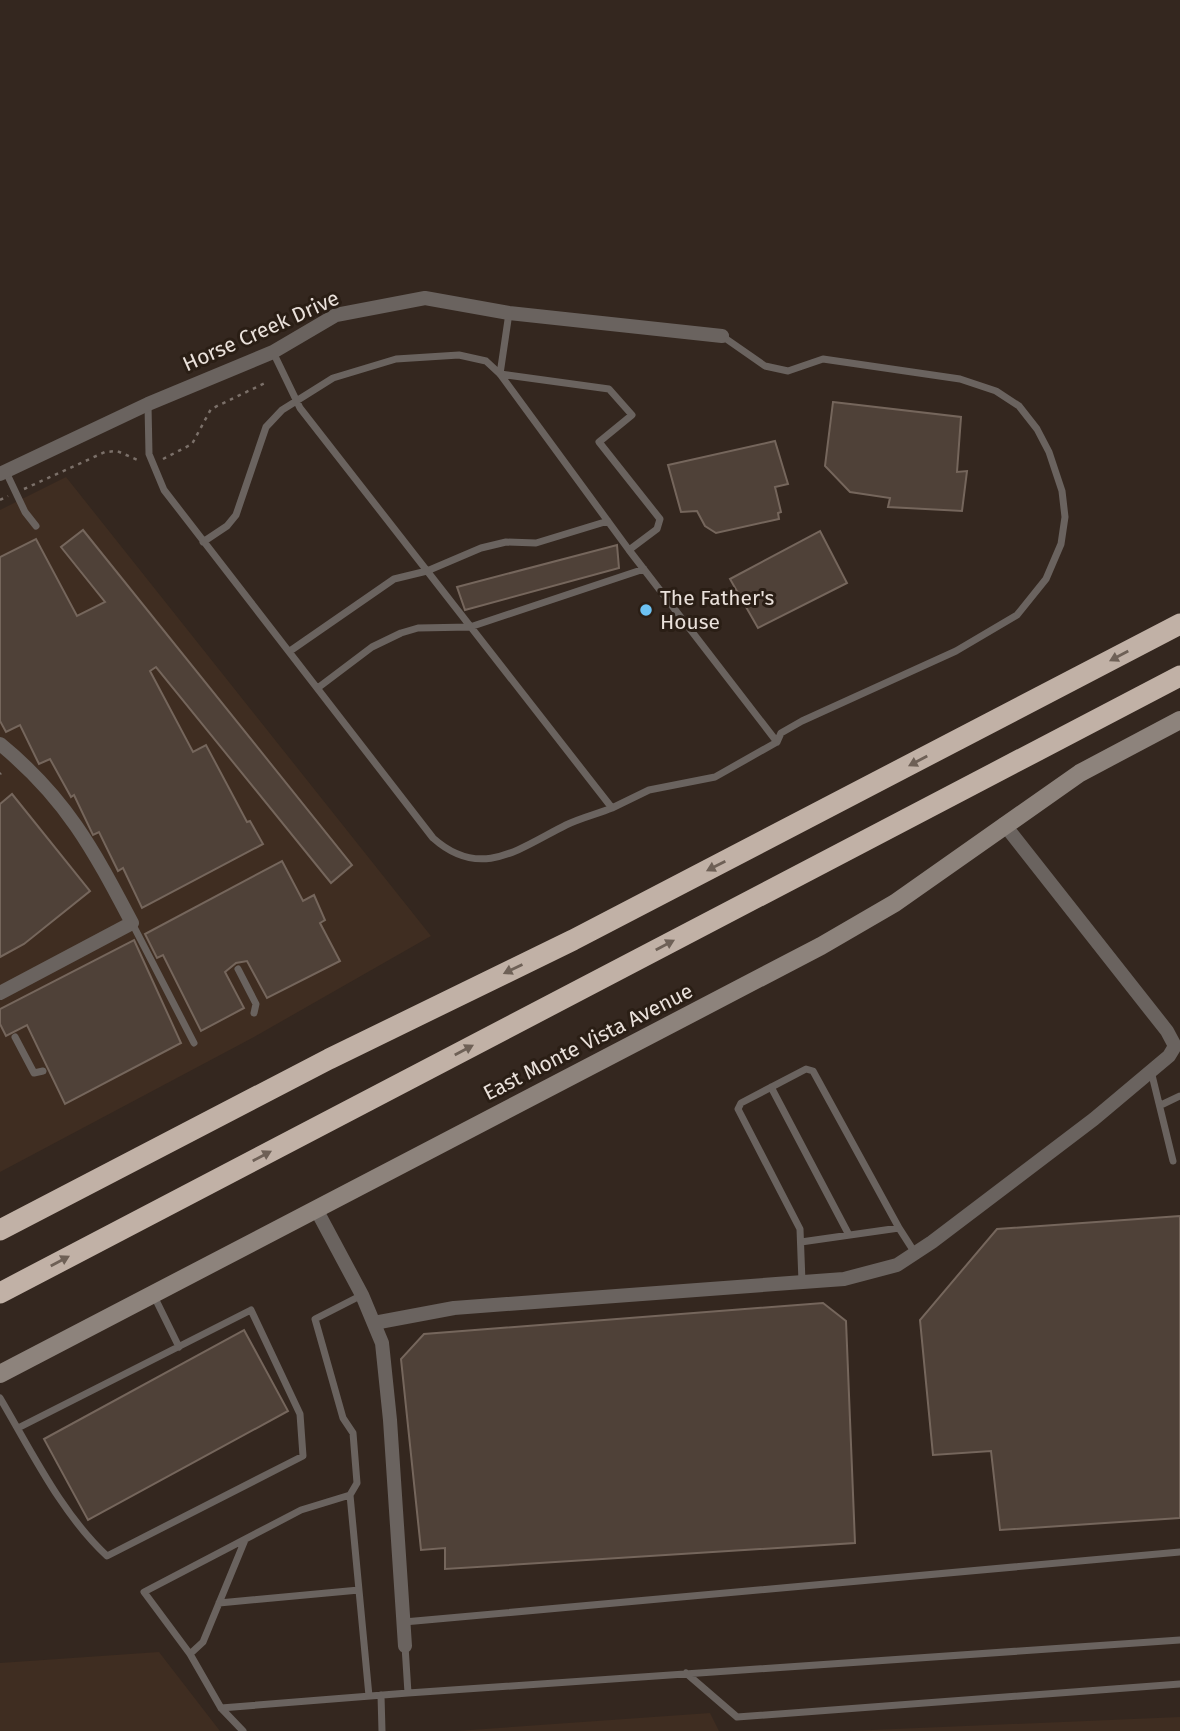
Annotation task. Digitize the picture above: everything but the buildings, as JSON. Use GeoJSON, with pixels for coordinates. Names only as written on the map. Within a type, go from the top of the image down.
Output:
{"type":"FeatureCollection","features":[{"type":"Feature","properties":{"kind":"highway"},"geometry":{"type":"LineString","coordinates":[[0,1230],[329,1059],[585,934],[1180,624]]}},
{"type":"Feature","properties":{"kind":"highway"},"geometry":{"type":"LineString","coordinates":[[0,1293],[1180,676]]}},
{"type":"Feature","properties":{"kind":"street","name":"Horse Creek Drive"},"geometry":{"type":"LineString","coordinates":[[3,472],[148,404],[273,352],[336,315],[425,298],[509,313],[722,335]]}},
{"type":"Feature","properties":{"kind":"street","name":"East Monte Vista Avenue"},"geometry":{"type":"LineString","coordinates":[[0,1374],[821,946],[895,903],[1080,773],[1180,720]]}},
{"type":"Feature","properties":{"kind":"street"},"geometry":{"type":"LineString","coordinates":[[0,744],[36,774],[65,807],[91,845],[132,923],[0,993]]}},
{"type":"Feature","properties":{"kind":"street"},"geometry":{"type":"LineString","coordinates":[[374,1323],[454,1308],[844,1279],[897,1265],[1094,1119],[1177,1050],[1167,1031],[1004,824]]}},
{"type":"Feature","properties":{"kind":"street"},"geometry":{"type":"LineString","coordinates":[[316,1209],[362,1295],[382,1343],[390,1420],[405,1646]]}},
{"type":"Feature","properties":{"kind":"lane"},"geometry":{"type":"LineString","coordinates":[[500,374],[509,313]]}},
{"type":"Feature","properties":{"kind":"lane"},"geometry":{"type":"LineString","coordinates":[[148,404],[149,454],[164,490],[319,687],[433,838],[445,849],[487,860],[507,857],[568,824],[612,808],[649,790],[715,777],[777,742],[781,733],[956,651],[1017,615],[1046,579],[1061,544],[1065,517],[1062,491],[1049,452],[1037,429],[1019,406],[996,391],[960,379],[823,359],[788,371],[765,366],[722,335]]}},
{"type":"Feature","properties":{"kind":"lane"},"geometry":{"type":"LineString","coordinates":[[273,352],[297,402],[612,808]]}},
{"type":"Feature","properties":{"kind":"lane"},"geometry":{"type":"LineString","coordinates":[[204,542],[227,526],[236,515],[260,439],[282,410],[333,378],[396,359],[475,357],[486,361],[500,374],[629,550],[777,742]]}},
{"type":"Feature","properties":{"kind":"lane"},"geometry":{"type":"LineString","coordinates":[[500,374],[609,389],[632,415],[598,443],[660,519],[657,528],[629,550]]}},
{"type":"Feature","properties":{"kind":"lane"},"geometry":{"type":"LineString","coordinates":[[3,472],[36,526]]}},
{"type":"Feature","properties":{"kind":"lane"},"geometry":{"type":"LineString","coordinates":[[290,651],[394,579],[427,571],[481,548],[506,542],[536,543],[608,521]]}},
{"type":"Feature","properties":{"kind":"lane"},"geometry":{"type":"LineString","coordinates":[[319,687],[372,647],[401,633],[418,628],[470,627],[644,569]]}},
{"type":"Feature","properties":{"kind":"lane"},"geometry":{"type":"LineString","coordinates":[[132,923],[194,1043]]}},
{"type":"Feature","properties":{"kind":"lane"},"geometry":{"type":"LineString","coordinates":[[238,969],[256,1004],[254,1013]]}},
{"type":"Feature","properties":{"kind":"lane"},"geometry":{"type":"LineString","coordinates":[[15,1037],[34,1073],[43,1071]]}},
{"type":"Feature","properties":{"kind":"lane"},"geometry":{"type":"LineString","coordinates":[[802,1282],[800,1229],[738,1109],[741,1103],[806,1069],[813,1071],[915,1253]]}},
{"type":"Feature","properties":{"kind":"lane"},"geometry":{"type":"LineString","coordinates":[[1151,1071],[1173,1161]]}},
{"type":"Feature","properties":{"kind":"lane"},"geometry":{"type":"LineString","coordinates":[[771,1087],[849,1235]]}},
{"type":"Feature","properties":{"kind":"lane"},"geometry":{"type":"LineString","coordinates":[[1161,1105],[1180,1096]]}},
{"type":"Feature","properties":{"kind":"lane"},"geometry":{"type":"LineString","coordinates":[[801,1241],[899,1228]]}},
{"type":"Feature","properties":{"kind":"lane"},"geometry":{"type":"LineString","coordinates":[[153,1294],[179,1347]]}},
{"type":"Feature","properties":{"kind":"lane"},"geometry":{"type":"LineString","coordinates":[[362,1295],[316,1320],[343,1418],[353,1433],[357,1482],[350,1494],[369,1696]]}},
{"type":"Feature","properties":{"kind":"lane"},"geometry":{"type":"LineString","coordinates":[[0,1398],[18,1428],[81,1532],[107,1556],[303,1456],[300,1414],[251,1310],[18,1428]]}},
{"type":"Feature","properties":{"kind":"lane"},"geometry":{"type":"LineString","coordinates":[[243,1731],[221,1708],[190,1654],[144,1592],[301,1510],[350,1494]]}},
{"type":"Feature","properties":{"kind":"lane"},"geometry":{"type":"LineString","coordinates":[[190,1654],[203,1642],[245,1539]]}},
{"type":"Feature","properties":{"kind":"lane"},"geometry":{"type":"LineString","coordinates":[[403,1622],[1180,1552]]}},
{"type":"Feature","properties":{"kind":"lane"},"geometry":{"type":"LineString","coordinates":[[219,1603],[359,1590]]}},
{"type":"Feature","properties":{"kind":"lane"},"geometry":{"type":"LineString","coordinates":[[221,1708],[408,1692],[1180,1640]]}},
{"type":"Feature","properties":{"kind":"lane"},"geometry":{"type":"LineString","coordinates":[[405,1646],[408,1692]]}},
{"type":"Feature","properties":{"kind":"lane"},"geometry":{"type":"LineString","coordinates":[[687,1673],[737,1717],[1180,1684]]}},
{"type":"Feature","properties":{"kind":"lane"},"geometry":{"type":"LineString","coordinates":[[381,1695],[382,1731]]}},
{"type":"Feature","properties":{"kind":"shaded area"},"geometry":{"type":"Polygon","coordinates":[[[66,477],[431,936],[254,1037],[0,1172],[0,510],[66,477]]]}},
{"type":"Feature","properties":{"kind":"shaded area"},"geometry":{"type":"Polygon","coordinates":[[[159,1652],[220,1731],[0,1731],[0,1663],[159,1652]]]}},
{"type":"Feature","properties":{"kind":"shaded area"},"geometry":{"type":"Polygon","coordinates":[[[710,1713],[719,1731],[456,1731],[710,1713]]]}},
{"type":"Feature","properties":{"kind":"shaded area"},"geometry":{"type":"Polygon","coordinates":[[[1180,1717],[1180,1731],[848,1731],[1180,1717]]]}},
{"type":"Feature","properties":{"kind":"place","name":"The Father's House"},"geometry":{"type":"Point","coordinates":[646,610]}}]}
